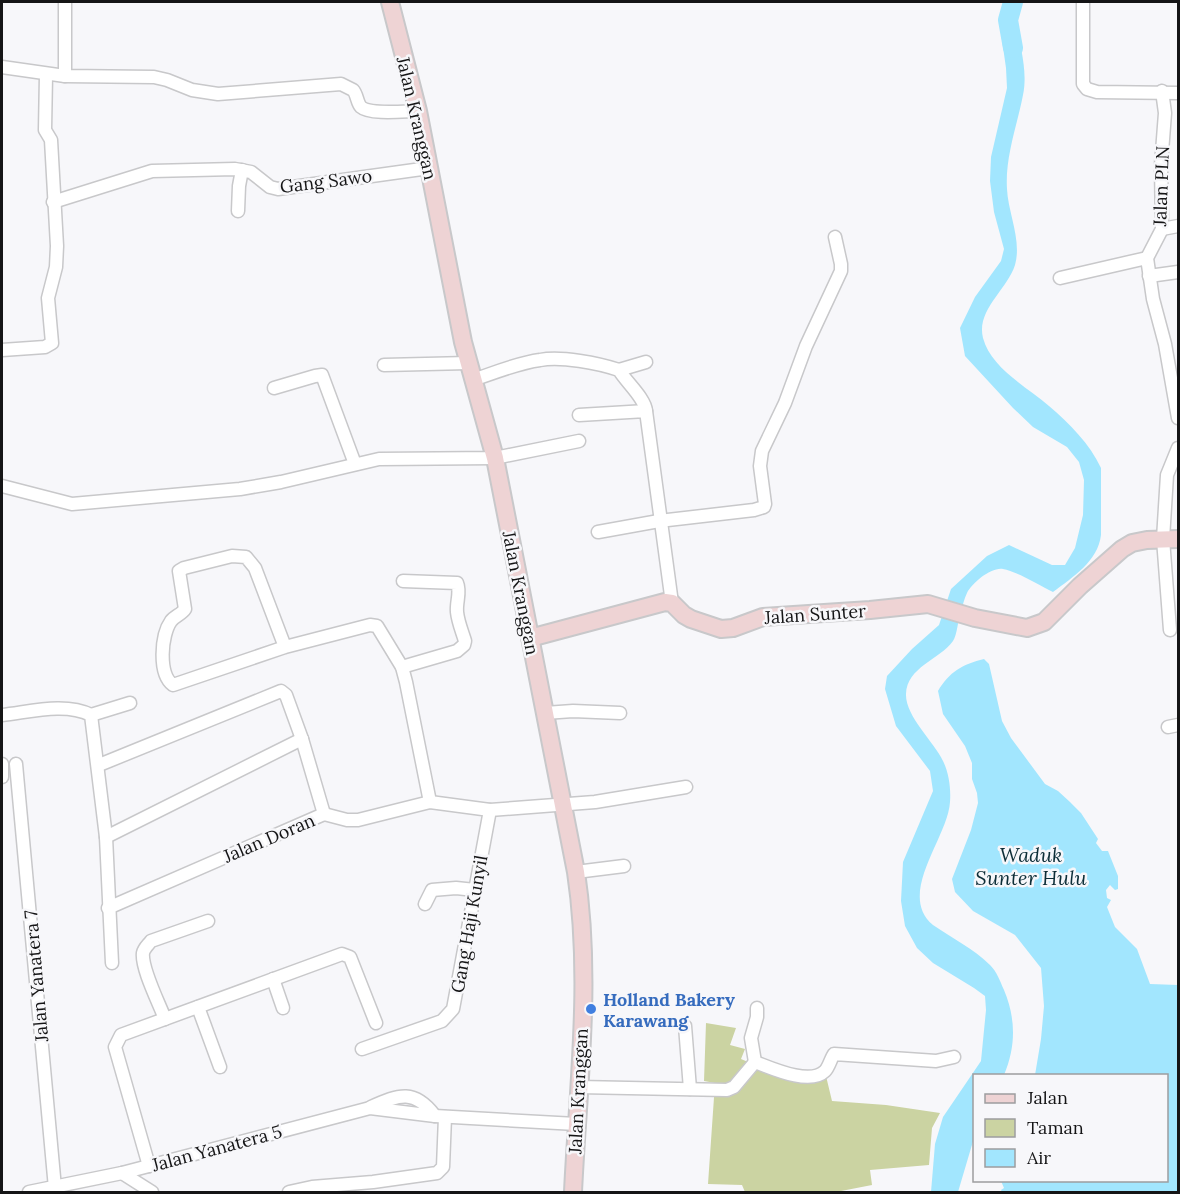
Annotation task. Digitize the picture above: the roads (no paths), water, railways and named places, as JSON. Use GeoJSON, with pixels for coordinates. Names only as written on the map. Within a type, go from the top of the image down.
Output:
{"type":"FeatureCollection","features":[{"type":"Feature","properties":{"kind":"main road","name":"Jalan Kranggan"},"geometry":{"type":"LineString","coordinates":[[390,2],[418,111],[468,363],[495,458],[576,872],[582,915],[584,969],[573,1192]]}},
{"type":"Feature","properties":{"kind":"main road","name":"Jalan Sunter"},"geometry":{"type":"LineString","coordinates":[[672,603],[691,620],[721,629],[734,628],[763,616],[870,610],[918,604],[934,605],[1021,628],[1033,627],[1044,622],[1080,585],[1122,549],[1139,541],[1171,539]]}},
{"type":"Feature","properties":{"kind":"main road"},"geometry":{"type":"LineString","coordinates":[[530,638],[657,604],[672,603]]}},
{"type":"Feature","properties":{"kind":"street"},"geometry":{"type":"LineString","coordinates":[[65,2],[65,76]]}},
{"type":"Feature","properties":{"kind":"street"},"geometry":{"type":"LineString","coordinates":[[1083,2],[1083,84],[1085,88],[1097,92],[1179,93]]}},
{"type":"Feature","properties":{"kind":"street"},"geometry":{"type":"LineString","coordinates":[[2,67],[46,75],[154,77],[192,90],[218,94],[341,84],[355,92],[363,108],[380,112],[418,111]]}},
{"type":"Feature","properties":{"kind":"street"},"geometry":{"type":"LineString","coordinates":[[2,350],[45,347],[52,343],[48,298],[56,267],[51,142],[45,130],[46,75]]}},
{"type":"Feature","properties":{"kind":"street","name":"Jalan PLN"},"geometry":{"type":"LineString","coordinates":[[1147,258],[1162,229],[1161,165],[1165,114],[1162,91]]}},
{"type":"Feature","properties":{"kind":"street","name":"Gang Sawo"},"geometry":{"type":"LineString","coordinates":[[53,202],[152,171],[242,170],[251,172],[278,189],[429,168]]}},
{"type":"Feature","properties":{"kind":"street"},"geometry":{"type":"LineString","coordinates":[[238,211],[238,186],[242,170]]}},
{"type":"Feature","properties":{"kind":"street"},"geometry":{"type":"LineString","coordinates":[[1162,229],[1179,226]]}},
{"type":"Feature","properties":{"kind":"street"},"geometry":{"type":"LineString","coordinates":[[598,532],[764,507],[760,457],[791,390],[806,346],[841,271],[835,237]]}},
{"type":"Feature","properties":{"kind":"street"},"geometry":{"type":"LineString","coordinates":[[1060,278],[1147,258],[1149,276],[1175,376],[1179,418]]}},
{"type":"Feature","properties":{"kind":"street"},"geometry":{"type":"LineString","coordinates":[[1149,276],[1179,272]]}},
{"type":"Feature","properties":{"kind":"street"},"geometry":{"type":"LineString","coordinates":[[473,380],[542,359],[556,359],[619,370],[646,362]]}},
{"type":"Feature","properties":{"kind":"street"},"geometry":{"type":"LineString","coordinates":[[384,364],[468,363]]}},
{"type":"Feature","properties":{"kind":"street"},"geometry":{"type":"LineString","coordinates":[[619,370],[642,400],[646,411],[659,521],[672,603]]}},
{"type":"Feature","properties":{"kind":"street"},"geometry":{"type":"LineString","coordinates":[[274,388],[315,375],[322,375],[355,464]]}},
{"type":"Feature","properties":{"kind":"street"},"geometry":{"type":"LineString","coordinates":[[579,415],[646,411]]}},
{"type":"Feature","properties":{"kind":"street"},"geometry":{"type":"LineString","coordinates":[[2,486],[72,504],[240,489],[379,459],[495,458],[579,441]]}},
{"type":"Feature","properties":{"kind":"street"},"geometry":{"type":"LineString","coordinates":[[1170,630],[1163,561],[1171,539],[1167,475],[1179,448]]}},
{"type":"Feature","properties":{"kind":"street"},"geometry":{"type":"LineString","coordinates":[[285,647],[255,568],[246,557],[232,556],[179,571],[185,609],[170,623],[163,650],[165,674],[171,684],[285,647],[375,625],[402,667],[430,802]]}},
{"type":"Feature","properties":{"kind":"street"},"geometry":{"type":"LineString","coordinates":[[402,667],[451,654],[461,648],[465,641],[457,613],[459,591],[457,583],[403,581]]}},
{"type":"Feature","properties":{"kind":"street"},"geometry":{"type":"LineString","coordinates":[[99,765],[278,690],[286,695],[302,739],[324,814]]}},
{"type":"Feature","properties":{"kind":"street"},"geometry":{"type":"LineString","coordinates":[[2,715],[78,709],[92,715],[130,703]]}},
{"type":"Feature","properties":{"kind":"street"},"geometry":{"type":"LineString","coordinates":[[545,713],[573,711],[620,713]]}},
{"type":"Feature","properties":{"kind":"street"},"geometry":{"type":"LineString","coordinates":[[92,715],[106,837],[112,963]]}},
{"type":"Feature","properties":{"kind":"street"},"geometry":{"type":"LineString","coordinates":[[106,837],[302,739]]}},
{"type":"Feature","properties":{"kind":"street"},"geometry":{"type":"LineString","coordinates":[[2,764],[2,777]]}},
{"type":"Feature","properties":{"kind":"street","name":"Jalan Yanatera 7"},"geometry":{"type":"LineString","coordinates":[[16,764],[55,1188]]}},
{"type":"Feature","properties":{"kind":"street","name":"Jalan Doran"},"geometry":{"type":"LineString","coordinates":[[108,908],[324,814],[347,820],[358,820],[430,802],[490,810],[595,802],[686,787]]}},
{"type":"Feature","properties":{"kind":"street","name":"Gang Haji Kunyil"},"geometry":{"type":"LineString","coordinates":[[362,1049],[432,1025],[449,1016],[455,1001],[490,810]]}},
{"type":"Feature","properties":{"kind":"street"},"geometry":{"type":"LineString","coordinates":[[576,872],[624,866]]}},
{"type":"Feature","properties":{"kind":"street"},"geometry":{"type":"LineString","coordinates":[[424,904],[432,890],[456,888],[475,890]]}},
{"type":"Feature","properties":{"kind":"street"},"geometry":{"type":"LineString","coordinates":[[165,1018],[145,966],[143,955],[145,947],[151,941],[208,921]]}},
{"type":"Feature","properties":{"kind":"street"},"geometry":{"type":"LineString","coordinates":[[149,1166],[115,1047],[121,1035],[342,954],[350,957],[376,1023]]}},
{"type":"Feature","properties":{"kind":"street"},"geometry":{"type":"LineString","coordinates":[[273,979],[283,1008]]}},
{"type":"Feature","properties":{"kind":"street"},"geometry":{"type":"LineString","coordinates":[[198,1007],[220,1066]]}},
{"type":"Feature","properties":{"kind":"street"},"geometry":{"type":"LineString","coordinates":[[755,1062],[750,1038],[757,1017],[757,1008]]}},
{"type":"Feature","properties":{"kind":"street"},"geometry":{"type":"LineString","coordinates":[[685,1026],[690,1089]]}},
{"type":"Feature","properties":{"kind":"street"},"geometry":{"type":"LineString","coordinates":[[755,1062],[783,1074],[801,1077],[825,1071],[834,1054],[936,1061],[954,1057]]}},
{"type":"Feature","properties":{"kind":"street"},"geometry":{"type":"LineString","coordinates":[[579,1087],[731,1089],[755,1062]]}},
{"type":"Feature","properties":{"kind":"street","name":"Jalan Yanatera 5"},"geometry":{"type":"LineString","coordinates":[[29,1192],[72,1188],[370,1108],[391,1099],[409,1097],[421,1100],[440,1117]]}},
{"type":"Feature","properties":{"kind":"street"},"geometry":{"type":"LineString","coordinates":[[289,1192],[312,1187],[437,1173],[443,1167],[440,1117],[576,1124]]}},
{"type":"Feature","properties":{"kind":"street"},"geometry":{"type":"LineString","coordinates":[[122,1173],[152,1192]]}},
{"type":"Feature","properties":{"kind":"water"},"geometry":{"type":"Polygon","coordinates":[[[1016,23],[1025,77],[1007,177],[1017,256],[1011,274],[984,318],[983,338],[987,349],[1002,368],[1064,419],[1085,442],[1096,459],[1101,468],[1101,535],[1090,561],[1053,592],[1003,569],[993,570],[982,576],[966,595],[953,641],[918,670],[908,685],[906,694],[910,711],[943,761],[950,792],[947,816],[922,882],[920,898],[923,912],[933,925],[984,959],[992,968],[1000,980],[1008,1001],[1013,1032],[1011,1054],[1004,1074],[973,1074],[973,1141],[958,1192],[931,1192],[935,1144],[943,1117],[981,1061],[986,1010],[985,996],[933,963],[917,948],[905,926],[901,901],[903,862],[933,791],[930,771],[896,726],[885,689],[887,676],[939,625],[951,589],[987,556],[1009,545],[1052,565],[1065,565],[1075,548],[1083,515],[1084,480],[1079,462],[1067,447],[1033,427],[965,356],[960,328],[975,297],[1001,261],[1004,249],[994,212],[990,181],[991,157],[1007,88],[1000,26],[1016,23]]]}},
{"type":"Feature","properties":{"kind":"water","name":"Waduk Sunter Hulu"},"geometry":{"type":"Polygon","coordinates":[[[984,659],[989,664],[1002,721],[1011,738],[1045,784],[1058,791],[1081,813],[1098,839],[1096,843],[1102,851],[1108,851],[1118,876],[1118,889],[1115,890],[1110,885],[1106,890],[1107,898],[1111,900],[1107,907],[1115,927],[1137,949],[1150,984],[1178,985],[1178,1192],[1002,1192],[1001,1190],[1004,1188],[1001,1182],[1168,1182],[1168,1074],[1035,1074],[1044,1006],[1041,968],[1015,935],[973,911],[955,892],[952,879],[971,830],[978,803],[972,779],[972,763],[965,746],[943,714],[938,691],[947,679],[969,663],[984,659]]]}},
{"type":"Feature","properties":{"kind":"waterway"},"geometry":{"type":"LineString","coordinates":[[1013,2],[1008,20],[1013,48]]}},
{"type":"Feature","properties":{"kind":"place","name":"Holland Bakery Karawang"},"geometry":{"type":"Point","coordinates":[591,1009]}}]}
